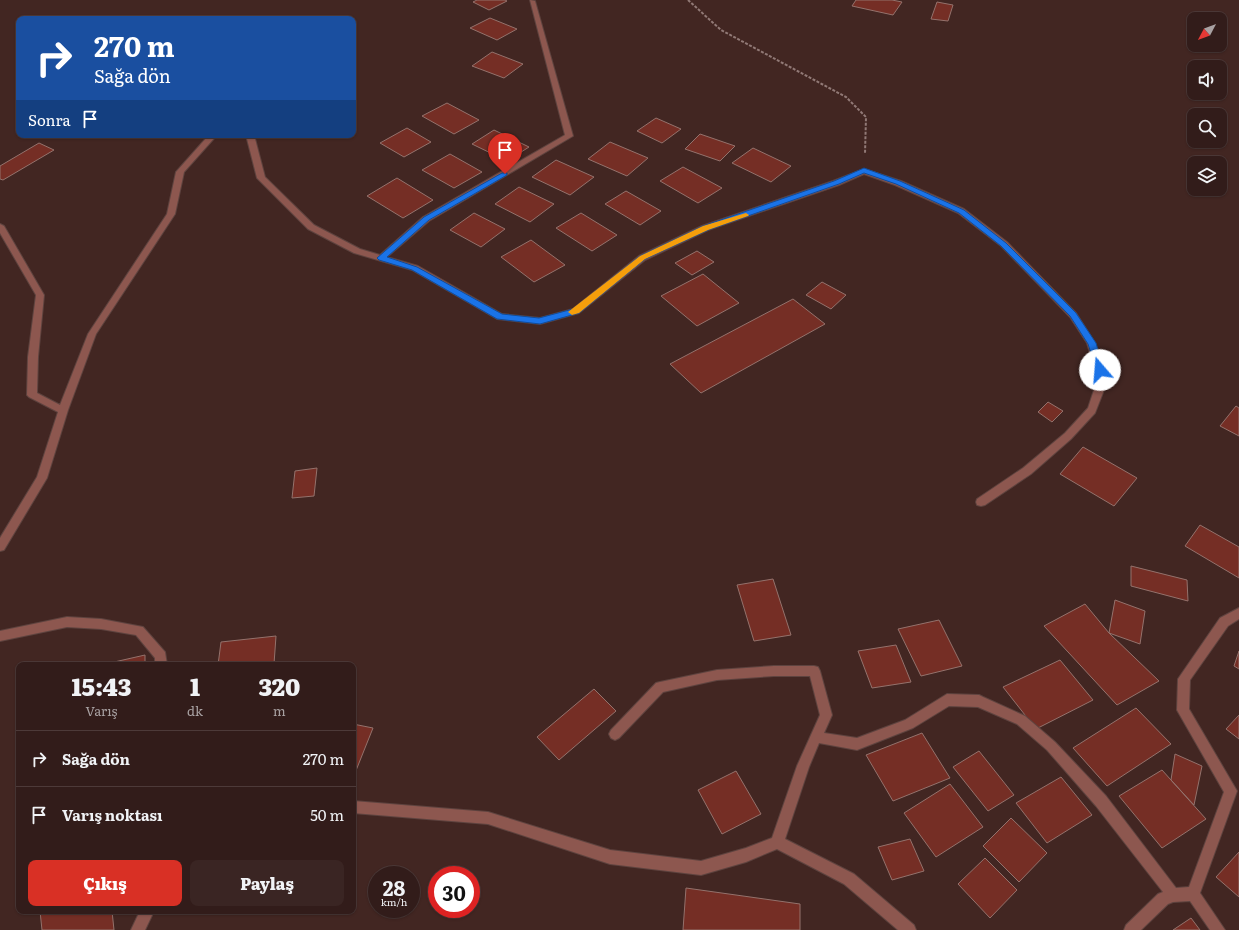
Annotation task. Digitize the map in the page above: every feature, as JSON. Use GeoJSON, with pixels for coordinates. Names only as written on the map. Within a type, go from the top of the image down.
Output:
{"type":"FeatureCollection","features":[{"type":"Feature","properties":{"kind":"street"},"geometry":{"type":"LineString","coordinates":[[381,258],[426,219],[569,136],[532,1]]}},
{"type":"Feature","properties":{"kind":"street"},"geometry":{"type":"LineString","coordinates":[[0,548],[42,478],[63,410],[92,334],[171,214],[180,172],[210,138]]}},
{"type":"Feature","properties":{"kind":"street"},"geometry":{"type":"LineString","coordinates":[[251,138],[261,178],[311,226],[357,251],[415,268],[500,317],[540,321],[576,311],[642,258],[705,228],[836,183],[864,170],[898,183],[961,211],[1004,244],[1073,314],[1092,343],[1100,370],[1099,390],[1092,410],[1068,436],[1027,471],[981,502]]}},
{"type":"Feature","properties":{"kind":"street"},"geometry":{"type":"LineString","coordinates":[[0,226],[40,295],[33,357],[32,395],[63,410]]}},
{"type":"Feature","properties":{"kind":"street"},"geometry":{"type":"LineString","coordinates":[[1193,894],[1231,791],[1183,710],[1184,679],[1224,622],[1239,613]]}},
{"type":"Feature","properties":{"kind":"street"},"geometry":{"type":"LineString","coordinates":[[0,636],[67,622],[101,624],[139,631],[160,656],[161,662]]}},
{"type":"Feature","properties":{"kind":"street"},"geometry":{"type":"LineString","coordinates":[[356,807],[488,818],[610,857],[701,868],[746,855],[777,842],[803,766],[826,715],[814,671],[774,671],[717,675],[660,687],[615,734]]}},
{"type":"Feature","properties":{"kind":"street"},"geometry":{"type":"LineString","coordinates":[[816,737],[857,744],[908,724],[947,700],[979,701],[1021,720],[1051,746],[1101,801],[1173,895]]}},
{"type":"Feature","properties":{"kind":"street"},"geometry":{"type":"LineString","coordinates":[[777,842],[849,880],[909,930]]}},
{"type":"Feature","properties":{"kind":"street"},"geometry":{"type":"LineString","coordinates":[[1131,930],[1163,899],[1173,895],[1193,894]]}},
{"type":"Feature","properties":{"kind":"street"},"geometry":{"type":"LineString","coordinates":[[1193,894],[1218,930]]}},
{"type":"Feature","properties":{"kind":"street"},"geometry":{"type":"LineString","coordinates":[[138,930],[146,914]]}},
{"type":"Feature","properties":{"kind":"path"},"geometry":{"type":"LineString","coordinates":[[688,0],[721,30],[846,97],[866,117],[864,170]]}},
{"type":"Feature","properties":{"kind":"building"},"geometry":{"type":"Polygon","coordinates":[[[477,0],[507,1],[489,10],[473,2],[477,0]]]}},
{"type":"Feature","properties":{"kind":"building"},"geometry":{"type":"Polygon","coordinates":[[[856,0],[892,0],[902,2],[893,15],[852,6],[856,0]]]}},
{"type":"Feature","properties":{"kind":"building"},"geometry":{"type":"Polygon","coordinates":[[[937,2],[953,5],[948,21],[931,19],[937,2]]]}},
{"type":"Feature","properties":{"kind":"building"},"geometry":{"type":"Polygon","coordinates":[[[490,18],[517,29],[497,40],[470,28],[490,18]]]}},
{"type":"Feature","properties":{"kind":"building"},"geometry":{"type":"Polygon","coordinates":[[[492,52],[523,64],[504,78],[472,66],[492,52]]]}},
{"type":"Feature","properties":{"kind":"building"},"geometry":{"type":"Polygon","coordinates":[[[447,103],[479,120],[454,134],[422,116],[447,103]]]}},
{"type":"Feature","properties":{"kind":"building"},"geometry":{"type":"Polygon","coordinates":[[[656,118],[681,129],[662,143],[637,131],[656,118]]]}},
{"type":"Feature","properties":{"kind":"building"},"geometry":{"type":"Polygon","coordinates":[[[407,128],[431,142],[404,157],[380,143],[407,128]]]}},
{"type":"Feature","properties":{"kind":"building"},"geometry":{"type":"Polygon","coordinates":[[[494,130],[529,147],[507,161],[472,144],[494,130]]]}},
{"type":"Feature","properties":{"kind":"building"},"geometry":{"type":"Polygon","coordinates":[[[700,134],[735,146],[720,161],[685,149],[700,134]]]}},
{"type":"Feature","properties":{"kind":"building"},"geometry":{"type":"Polygon","coordinates":[[[610,142],[648,158],[627,176],[588,159],[610,142]]]}},
{"type":"Feature","properties":{"kind":"building"},"geometry":{"type":"Polygon","coordinates":[[[39,143],[54,150],[3,180],[0,179],[0,166],[39,143]]]}},
{"type":"Feature","properties":{"kind":"building"},"geometry":{"type":"Polygon","coordinates":[[[753,148],[791,166],[771,182],[732,163],[753,148]]]}},
{"type":"Feature","properties":{"kind":"building"},"geometry":{"type":"Polygon","coordinates":[[[450,154],[482,172],[454,188],[422,170],[450,154]]]}},
{"type":"Feature","properties":{"kind":"building"},"geometry":{"type":"Polygon","coordinates":[[[556,160],[594,177],[570,195],[532,177],[556,160]]]}},
{"type":"Feature","properties":{"kind":"building"},"geometry":{"type":"Polygon","coordinates":[[[683,167],[722,188],[698,203],[660,181],[683,167]]]}},
{"type":"Feature","properties":{"kind":"building"},"geometry":{"type":"Polygon","coordinates":[[[397,178],[433,200],[403,218],[367,196],[397,178]]]}},
{"type":"Feature","properties":{"kind":"building"},"geometry":{"type":"Polygon","coordinates":[[[519,187],[554,204],[530,222],[495,204],[519,187]]]}},
{"type":"Feature","properties":{"kind":"building"},"geometry":{"type":"Polygon","coordinates":[[[626,191],[661,211],[640,225],[605,204],[626,191]]]}},
{"type":"Feature","properties":{"kind":"building"},"geometry":{"type":"Polygon","coordinates":[[[474,213],[505,229],[481,247],[450,230],[474,213]]]}},
{"type":"Feature","properties":{"kind":"building"},"geometry":{"type":"Polygon","coordinates":[[[581,213],[617,235],[592,251],[556,228],[581,213]]]}},
{"type":"Feature","properties":{"kind":"building"},"geometry":{"type":"Polygon","coordinates":[[[531,240],[565,265],[534,282],[501,257],[531,240]]]}},
{"type":"Feature","properties":{"kind":"building"},"geometry":{"type":"Polygon","coordinates":[[[697,251],[714,262],[692,275],[675,263],[697,251]]]}},
{"type":"Feature","properties":{"kind":"building"},"geometry":{"type":"Polygon","coordinates":[[[703,274],[739,303],[697,326],[661,296],[703,274]]]}},
{"type":"Feature","properties":{"kind":"building"},"geometry":{"type":"Polygon","coordinates":[[[822,282],[846,295],[831,309],[806,295],[822,282]]]}},
{"type":"Feature","properties":{"kind":"building"},"geometry":{"type":"Polygon","coordinates":[[[793,299],[825,324],[701,393],[670,364],[793,299]]]}},
{"type":"Feature","properties":{"kind":"building"},"geometry":{"type":"Polygon","coordinates":[[[1048,402],[1063,411],[1052,422],[1038,412],[1048,402]]]}},
{"type":"Feature","properties":{"kind":"building"},"geometry":{"type":"Polygon","coordinates":[[[1236,406],[1239,408],[1239,436],[1220,426],[1236,406]]]}},
{"type":"Feature","properties":{"kind":"building"},"geometry":{"type":"Polygon","coordinates":[[[1083,447],[1137,478],[1114,506],[1060,474],[1083,447]]]}},
{"type":"Feature","properties":{"kind":"building"},"geometry":{"type":"Polygon","coordinates":[[[317,468],[314,496],[292,498],[295,471],[317,468]]]}},
{"type":"Feature","properties":{"kind":"building"},"geometry":{"type":"Polygon","coordinates":[[[1200,525],[1239,547],[1239,578],[1185,546],[1200,525]]]}},
{"type":"Feature","properties":{"kind":"building"},"geometry":{"type":"Polygon","coordinates":[[[1131,566],[1187,580],[1188,601],[1131,586],[1131,566]]]}},
{"type":"Feature","properties":{"kind":"building"},"geometry":{"type":"Polygon","coordinates":[[[773,579],[791,635],[754,641],[737,585],[773,579]]]}},
{"type":"Feature","properties":{"kind":"building"},"geometry":{"type":"Polygon","coordinates":[[[1115,600],[1145,611],[1140,644],[1109,633],[1115,600]]]}},
{"type":"Feature","properties":{"kind":"building"},"geometry":{"type":"Polygon","coordinates":[[[1085,604],[1109,633],[1159,681],[1117,705],[1044,626],[1085,604]]]}},
{"type":"Feature","properties":{"kind":"building"},"geometry":{"type":"Polygon","coordinates":[[[939,620],[962,666],[921,676],[898,629],[939,620]]]}},
{"type":"Feature","properties":{"kind":"building"},"geometry":{"type":"Polygon","coordinates":[[[276,636],[274,662],[218,662],[221,642],[276,636]]]}},
{"type":"Feature","properties":{"kind":"building"},"geometry":{"type":"Polygon","coordinates":[[[896,645],[911,682],[872,688],[858,651],[896,645]]]}},
{"type":"Feature","properties":{"kind":"building"},"geometry":{"type":"Polygon","coordinates":[[[1239,651],[1239,669],[1234,666],[1239,651]]]}},
{"type":"Feature","properties":{"kind":"building"},"geometry":{"type":"Polygon","coordinates":[[[145,655],[145,662],[114,662],[145,655]]]}},
{"type":"Feature","properties":{"kind":"building"},"geometry":{"type":"Polygon","coordinates":[[[1060,660],[1093,700],[1036,729],[1003,687],[1060,660]]]}},
{"type":"Feature","properties":{"kind":"building"},"geometry":{"type":"Polygon","coordinates":[[[594,689],[616,711],[559,760],[537,737],[594,689]]]}},
{"type":"Feature","properties":{"kind":"building"},"geometry":{"type":"Polygon","coordinates":[[[1136,708],[1171,744],[1107,786],[1073,748],[1136,708]]]}},
{"type":"Feature","properties":{"kind":"building"},"geometry":{"type":"Polygon","coordinates":[[[1239,715],[1239,739],[1226,729],[1239,715]]]}},
{"type":"Feature","properties":{"kind":"building"},"geometry":{"type":"Polygon","coordinates":[[[356,725],[373,728],[356,770],[356,725]]]}},
{"type":"Feature","properties":{"kind":"building"},"geometry":{"type":"Polygon","coordinates":[[[922,733],[950,778],[893,801],[866,755],[922,733]]]}},
{"type":"Feature","properties":{"kind":"building"},"geometry":{"type":"Polygon","coordinates":[[[979,751],[1014,795],[988,811],[953,767],[979,751]]]}},
{"type":"Feature","properties":{"kind":"building"},"geometry":{"type":"Polygon","coordinates":[[[1175,754],[1202,766],[1194,805],[1171,780],[1175,754]]]}},
{"type":"Feature","properties":{"kind":"building"},"geometry":{"type":"Polygon","coordinates":[[[1162,770],[1206,819],[1162,848],[1119,796],[1162,770]]]}},
{"type":"Feature","properties":{"kind":"building"},"geometry":{"type":"Polygon","coordinates":[[[736,771],[761,814],[722,834],[698,790],[736,771]]]}},
{"type":"Feature","properties":{"kind":"building"},"geometry":{"type":"Polygon","coordinates":[[[1061,777],[1092,815],[1047,843],[1016,803],[1061,777]]]}},
{"type":"Feature","properties":{"kind":"building"},"geometry":{"type":"Polygon","coordinates":[[[950,784],[983,827],[936,857],[904,813],[950,784]]]}},
{"type":"Feature","properties":{"kind":"building"},"geometry":{"type":"Polygon","coordinates":[[[1011,818],[1047,853],[1019,882],[983,846],[1011,818]]]}},
{"type":"Feature","properties":{"kind":"building"},"geometry":{"type":"Polygon","coordinates":[[[910,839],[924,871],[892,880],[878,847],[910,839]]]}},
{"type":"Feature","properties":{"kind":"building"},"geometry":{"type":"Polygon","coordinates":[[[1239,852],[1239,897],[1216,877],[1239,852]]]}},
{"type":"Feature","properties":{"kind":"building"},"geometry":{"type":"Polygon","coordinates":[[[985,858],[1017,890],[990,918],[958,884],[985,858]]]}},
{"type":"Feature","properties":{"kind":"building"},"geometry":{"type":"Polygon","coordinates":[[[686,888],[800,904],[800,930],[683,930],[686,888]]]}},
{"type":"Feature","properties":{"kind":"building"},"geometry":{"type":"Polygon","coordinates":[[[40,914],[112,914],[114,930],[42,930],[40,914]]]}},
{"type":"Feature","properties":{"kind":"building"},"geometry":{"type":"Polygon","coordinates":[[[1191,918],[1200,930],[1173,930],[1191,918]]]}},
{"type":"Feature","properties":{"kind":"slow traffic"},"geometry":{"type":"LineString","coordinates":[[572,312],[576,311],[642,258],[705,228],[746,215]]}},
{"type":"Feature","properties":{"kind":"route"},"geometry":{"type":"LineString","coordinates":[[505,174],[426,219],[381,258],[415,268],[500,317],[540,321],[576,311],[642,258],[705,228],[836,183],[864,170],[898,183],[961,211],[1004,244],[1073,314],[1092,343],[1100,370]]}}]}
